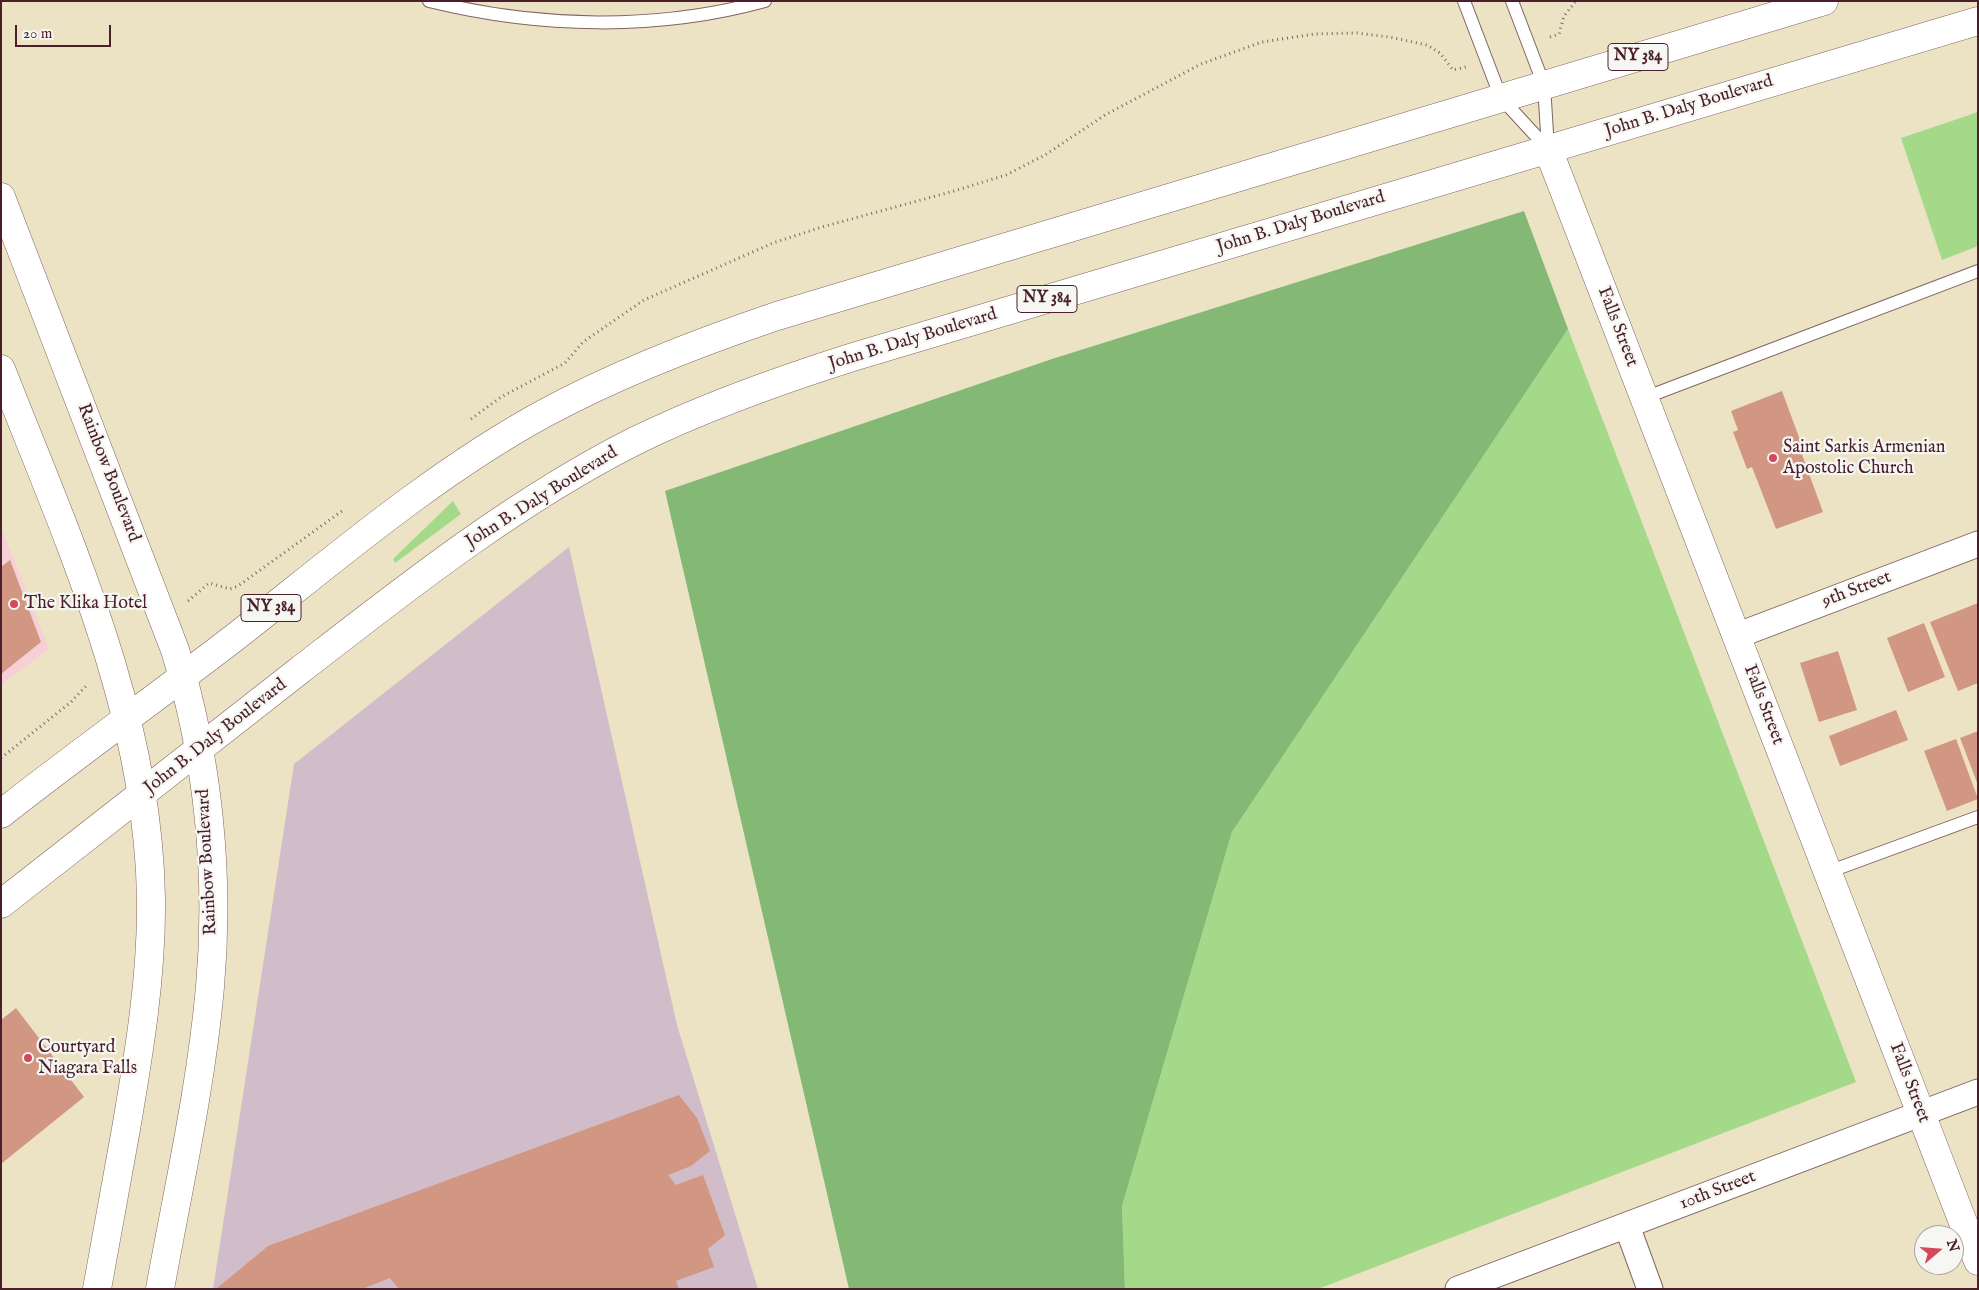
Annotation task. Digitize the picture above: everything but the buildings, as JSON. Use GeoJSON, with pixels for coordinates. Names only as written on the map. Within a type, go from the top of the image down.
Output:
{"type":"FeatureCollection","features":[{"type":"Feature","properties":{"kind":"main road","name":"NY 384"},"geometry":{"type":"LineString","coordinates":[[126,718],[184,677],[399,509],[491,446],[544,414],[651,362],[777,316],[1824,1]]}},
{"type":"Feature","properties":{"kind":"main road","name":"John B. Daly Boulevard"},"geometry":{"type":"LineString","coordinates":[[1,904],[339,640],[481,534],[530,501],[580,472],[632,443],[684,418],[740,395],[836,362],[1978,21]]}},
{"type":"Feature","properties":{"kind":"main road","name":"Falls Street"},"geometry":{"type":"LineString","coordinates":[[1548,150],[1978,1261]]}},
{"type":"Feature","properties":{"kind":"main road","name":"Rainbow Boulevard"},"geometry":{"type":"LineString","coordinates":[[1,197],[165,621],[184,677],[199,750],[207,808],[212,878],[213,928],[210,987],[199,1073],[160,1289]]}},
{"type":"Feature","properties":{"kind":"main road"},"geometry":{"type":"LineString","coordinates":[[2,374],[102,632],[121,693],[134,748],[148,846],[151,897],[147,982],[137,1067],[97,1289]]}},
{"type":"Feature","properties":{"kind":"main road"},"geometry":{"type":"LineString","coordinates":[[1,814],[126,718]]}},
{"type":"Feature","properties":{"kind":"street","name":"9th Street"},"geometry":{"type":"LineString","coordinates":[[1736,636],[1978,544]]}},
{"type":"Feature","properties":{"kind":"street","name":"10th Street"},"geometry":{"type":"LineString","coordinates":[[1458,1289],[1978,1092]]}},
{"type":"Feature","properties":{"kind":"street"},"geometry":{"type":"LineString","coordinates":[[1627,1226],[1650,1289]]}},
{"type":"Feature","properties":{"kind":"lane"},"geometry":{"type":"LineString","coordinates":[[429,1],[491,14],[578,23],[659,20],[696,16],[765,1]]}},
{"type":"Feature","properties":{"kind":"lane"},"geometry":{"type":"LineString","coordinates":[[1464,1],[1501,98],[1548,150]]}},
{"type":"Feature","properties":{"kind":"lane"},"geometry":{"type":"LineString","coordinates":[[1512,1],[1544,85],[1548,150]]}},
{"type":"Feature","properties":{"kind":"lane"},"geometry":{"type":"LineString","coordinates":[[1644,398],[1978,271]]}},
{"type":"Feature","properties":{"kind":"lane"},"geometry":{"type":"LineString","coordinates":[[1828,872],[1978,817]]}},
{"type":"Feature","properties":{"kind":"path"},"geometry":{"type":"LineString","coordinates":[[1559,34],[1564,16],[1576,1]]}},
{"type":"Feature","properties":{"kind":"path"},"geometry":{"type":"LineString","coordinates":[[565,363],[583,342],[644,300],[773,243],[822,227],[1006,175],[1045,155],[1105,115],[1168,80],[1201,64],[1262,42],[1315,34],[1357,33],[1427,45],[1440,53],[1453,70],[1465,67]]}},
{"type":"Feature","properties":{"kind":"path"},"geometry":{"type":"LineString","coordinates":[[1,758],[71,702],[81,690]]}},
{"type":"Feature","properties":{"kind":"shaded area","name":"The Klika Hotel"},"geometry":{"type":"Polygon","coordinates":[[[1,527],[49,649],[1,685],[1,527]]]}},
{"type":"Feature","properties":{"kind":"shaded area"},"geometry":{"type":"Polygon","coordinates":[[[569,547],[677,1025],[758,1289],[213,1289],[294,764],[569,547]]]}},
{"type":"Feature","properties":{"kind":"green space"},"geometry":{"type":"Polygon","coordinates":[[[1978,112],[1978,246],[1942,260],[1901,138],[1978,112]]]}},
{"type":"Feature","properties":{"kind":"green space"},"geometry":{"type":"Polygon","coordinates":[[[1524,211],[1568,329],[1232,832],[1122,1206],[1125,1289],[849,1289],[665,491],[1052,359],[1524,211]]]}},
{"type":"Feature","properties":{"kind":"green space"},"geometry":{"type":"Polygon","coordinates":[[[1568,329],[1856,1082],[1318,1289],[1125,1289],[1122,1206],[1232,832],[1568,329]]]}},
{"type":"Feature","properties":{"kind":"green space"},"geometry":{"type":"Polygon","coordinates":[[[453,501],[461,514],[395,563],[393,559],[453,501]]]}},
{"type":"Feature","properties":{"kind":"place","name":"Saint Sarkis Armenian Apostolic Church"},"geometry":{"type":"Point","coordinates":[1773,458]}},
{"type":"Feature","properties":{"kind":"place","name":"The Klika Hotel"},"geometry":{"type":"Point","coordinates":[14,604]}},
{"type":"Feature","properties":{"kind":"place","name":"Courtyard Niagara Falls"},"geometry":{"type":"Point","coordinates":[28,1058]}}]}
